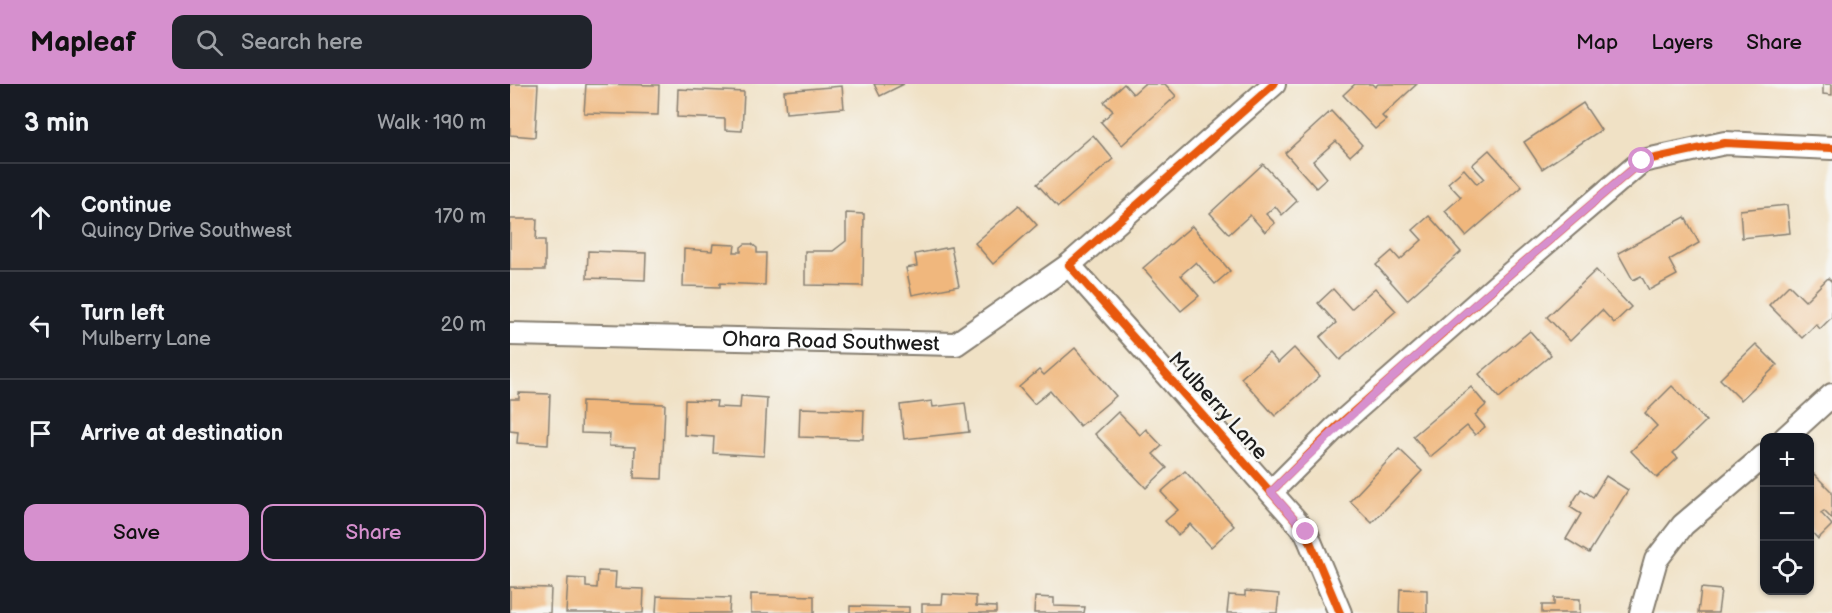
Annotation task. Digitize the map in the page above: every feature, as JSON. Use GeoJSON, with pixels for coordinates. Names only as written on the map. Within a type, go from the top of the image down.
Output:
{"type":"FeatureCollection","features":[{"type":"Feature","properties":{"kind":"street","name":"Ohara Road Southwest"},"geometry":{"type":"LineString","coordinates":[[510,334],[956,344],[1069,265],[1274,84]]}},
{"type":"Feature","properties":{"kind":"street"},"geometry":{"type":"LineString","coordinates":[[1271,492],[1344,420],[1501,281],[1642,161],[1725,143],[1832,148]]}},
{"type":"Feature","properties":{"kind":"street","name":"Mulberry Lane"},"geometry":{"type":"LineString","coordinates":[[1069,265],[1306,532],[1340,613]]}},
{"type":"Feature","properties":{"kind":"street"},"geometry":{"type":"LineString","coordinates":[[1790,433],[1832,395]]}},
{"type":"Feature","properties":{"kind":"street"},"geometry":{"type":"LineString","coordinates":[[1641,613],[1656,561],[1683,525],[1760,459]]}},
{"type":"Feature","properties":{"kind":"building"},"geometry":{"type":"Polygon","coordinates":[[[510,84],[538,84],[535,137],[510,135],[510,84]]]}},
{"type":"Feature","properties":{"kind":"building"},"geometry":{"type":"Polygon","coordinates":[[[586,84],[659,85],[658,115],[584,113],[586,84]]]}},
{"type":"Feature","properties":{"kind":"building"},"geometry":{"type":"Polygon","coordinates":[[[874,84],[904,84],[880,96],[874,84]]]}},
{"type":"Feature","properties":{"kind":"building"},"geometry":{"type":"Polygon","coordinates":[[[1124,84],[1133,94],[1144,84],[1165,84],[1176,96],[1122,145],[1101,122],[1113,111],[1104,102],[1124,84]]]}},
{"type":"Feature","properties":{"kind":"building"},"geometry":{"type":"Polygon","coordinates":[[[1355,84],[1372,84],[1375,87],[1378,84],[1417,84],[1382,116],[1386,120],[1375,129],[1343,95],[1355,84]]]}},
{"type":"Feature","properties":{"kind":"building"},"geometry":{"type":"Polygon","coordinates":[[[1823,84],[1832,84],[1832,95],[1823,94],[1823,84]]]}},
{"type":"Feature","properties":{"kind":"building"},"geometry":{"type":"Polygon","coordinates":[[[842,86],[844,108],[786,113],[784,91],[842,86]]]}},
{"type":"Feature","properties":{"kind":"building"},"geometry":{"type":"Polygon","coordinates":[[[678,89],[744,92],[742,131],[725,130],[725,119],[677,117],[678,89]]]}},
{"type":"Feature","properties":{"kind":"building"},"geometry":{"type":"Polygon","coordinates":[[[1583,103],[1601,130],[1542,169],[1524,142],[1583,103]]]}},
{"type":"Feature","properties":{"kind":"building"},"geometry":{"type":"Polygon","coordinates":[[[1331,111],[1362,145],[1350,156],[1336,141],[1313,161],[1327,178],[1316,188],[1285,153],[1331,111]]]}},
{"type":"Feature","properties":{"kind":"building"},"geometry":{"type":"Polygon","coordinates":[[[1093,135],[1113,159],[1058,207],[1037,184],[1093,135]]]}},
{"type":"Feature","properties":{"kind":"building"},"geometry":{"type":"Polygon","coordinates":[[[1489,150],[1522,187],[1466,236],[1445,211],[1461,197],[1448,183],[1464,169],[1477,184],[1484,178],[1472,165],[1489,150]]]}},
{"type":"Feature","properties":{"kind":"building"},"geometry":{"type":"Polygon","coordinates":[[[1263,164],[1297,201],[1282,215],[1275,206],[1266,214],[1275,223],[1265,232],[1250,215],[1229,234],[1210,213],[1263,164]]]}},
{"type":"Feature","properties":{"kind":"building"},"geometry":{"type":"Polygon","coordinates":[[[1019,205],[1037,225],[993,264],[975,243],[1019,205]]]}},
{"type":"Feature","properties":{"kind":"building"},"geometry":{"type":"Polygon","coordinates":[[[1787,205],[1790,233],[1742,238],[1740,210],[1787,205]]]}},
{"type":"Feature","properties":{"kind":"building"},"geometry":{"type":"Polygon","coordinates":[[[846,213],[864,214],[863,286],[805,285],[805,251],[833,251],[846,241],[846,213]]]}},
{"type":"Feature","properties":{"kind":"building"},"geometry":{"type":"Polygon","coordinates":[[[1429,216],[1461,252],[1407,300],[1376,265],[1392,251],[1400,260],[1422,240],[1413,230],[1429,216]]]}},
{"type":"Feature","properties":{"kind":"building"},"geometry":{"type":"Polygon","coordinates":[[[1685,217],[1699,243],[1669,260],[1677,275],[1649,290],[1641,276],[1633,280],[1618,253],[1685,217]]]}},
{"type":"Feature","properties":{"kind":"building"},"geometry":{"type":"Polygon","coordinates":[[[510,219],[537,219],[536,240],[545,240],[545,270],[510,270],[510,219]]]}},
{"type":"Feature","properties":{"kind":"building"},"geometry":{"type":"Polygon","coordinates":[[[1192,226],[1230,271],[1215,284],[1196,262],[1181,275],[1199,296],[1181,311],[1143,268],[1192,226]]]}},
{"type":"Feature","properties":{"kind":"building"},"geometry":{"type":"Polygon","coordinates":[[[713,244],[735,245],[734,252],[741,252],[741,247],[745,244],[752,244],[757,248],[757,253],[766,253],[765,285],[720,283],[720,287],[683,286],[684,249],[712,251],[713,244]]]}},
{"type":"Feature","properties":{"kind":"building"},"geometry":{"type":"Polygon","coordinates":[[[951,247],[959,286],[912,295],[906,268],[917,266],[915,254],[951,247]]]}},
{"type":"Feature","properties":{"kind":"building"},"geometry":{"type":"Polygon","coordinates":[[[588,251],[646,253],[645,280],[587,278],[588,251]]]}},
{"type":"Feature","properties":{"kind":"building"},"geometry":{"type":"Polygon","coordinates":[[[1596,270],[1631,307],[1614,323],[1602,310],[1570,341],[1547,317],[1596,270]]]}},
{"type":"Feature","properties":{"kind":"building"},"geometry":{"type":"Polygon","coordinates":[[[1828,278],[1832,282],[1832,317],[1820,329],[1816,324],[1802,338],[1769,305],[1789,285],[1805,301],[1828,278]]]}},
{"type":"Feature","properties":{"kind":"building"},"geometry":{"type":"Polygon","coordinates":[[[1375,288],[1396,311],[1340,360],[1320,337],[1336,323],[1318,303],[1333,289],[1351,309],[1375,288]]]}},
{"type":"Feature","properties":{"kind":"building"},"geometry":{"type":"Polygon","coordinates":[[[1530,331],[1551,355],[1499,398],[1479,374],[1530,331]]]}},
{"type":"Feature","properties":{"kind":"building"},"geometry":{"type":"Polygon","coordinates":[[[1756,344],[1777,365],[1741,400],[1720,379],[1756,344]]]}},
{"type":"Feature","properties":{"kind":"building"},"geometry":{"type":"Polygon","coordinates":[[[1075,348],[1116,396],[1080,426],[1050,391],[1034,404],[1019,387],[1039,370],[1044,375],[1075,348]]]}},
{"type":"Feature","properties":{"kind":"building"},"geometry":{"type":"Polygon","coordinates":[[[1294,348],[1320,376],[1275,416],[1241,378],[1269,353],[1278,363],[1294,348]]]}},
{"type":"Feature","properties":{"kind":"building"},"geometry":{"type":"Polygon","coordinates":[[[1672,386],[1706,421],[1673,453],[1678,458],[1657,478],[1631,451],[1657,426],[1645,413],[1672,386]]]}},
{"type":"Feature","properties":{"kind":"building"},"geometry":{"type":"Polygon","coordinates":[[[1471,387],[1486,405],[1475,415],[1485,427],[1475,435],[1467,426],[1430,457],[1413,436],[1471,387]]]}},
{"type":"Feature","properties":{"kind":"building"},"geometry":{"type":"Polygon","coordinates":[[[519,393],[550,394],[548,445],[517,443],[518,432],[510,431],[510,399],[519,399],[519,393]]]}},
{"type":"Feature","properties":{"kind":"building"},"geometry":{"type":"Polygon","coordinates":[[[741,396],[767,398],[764,456],[713,453],[714,437],[684,435],[685,400],[717,401],[716,407],[740,408],[741,396]]]}},
{"type":"Feature","properties":{"kind":"building"},"geometry":{"type":"Polygon","coordinates":[[[582,401],[665,404],[662,479],[634,478],[635,447],[609,446],[610,434],[581,433],[582,401]]]}},
{"type":"Feature","properties":{"kind":"building"},"geometry":{"type":"Polygon","coordinates":[[[932,401],[933,407],[965,403],[969,432],[904,439],[900,405],[932,401]]]}},
{"type":"Feature","properties":{"kind":"building"},"geometry":{"type":"Polygon","coordinates":[[[800,408],[864,410],[863,439],[799,437],[800,408]]]}},
{"type":"Feature","properties":{"kind":"building"},"geometry":{"type":"Polygon","coordinates":[[[1118,412],[1140,435],[1146,429],[1162,446],[1153,454],[1167,468],[1146,488],[1095,434],[1118,412]]]}},
{"type":"Feature","properties":{"kind":"building"},"geometry":{"type":"Polygon","coordinates":[[[1399,449],[1422,471],[1372,523],[1350,501],[1399,449]]]}},
{"type":"Feature","properties":{"kind":"building"},"geometry":{"type":"Polygon","coordinates":[[[1185,471],[1234,526],[1211,547],[1190,524],[1178,535],[1165,521],[1178,510],[1161,492],[1185,471]]]}},
{"type":"Feature","properties":{"kind":"building"},"geometry":{"type":"Polygon","coordinates":[[[1814,474],[1832,492],[1832,519],[1824,511],[1821,513],[1832,525],[1818,539],[1814,534],[1814,474]]]}},
{"type":"Feature","properties":{"kind":"building"},"geometry":{"type":"Polygon","coordinates":[[[1606,476],[1628,490],[1589,553],[1566,539],[1581,514],[1570,507],[1581,489],[1593,497],[1606,476]]]}},
{"type":"Feature","properties":{"kind":"building"},"geometry":{"type":"Polygon","coordinates":[[[598,571],[616,572],[615,588],[644,589],[643,613],[566,613],[568,578],[586,579],[586,587],[597,588],[598,571]]]}},
{"type":"Feature","properties":{"kind":"building"},"geometry":{"type":"Polygon","coordinates":[[[510,587],[551,588],[550,613],[510,613],[510,587]]]}},
{"type":"Feature","properties":{"kind":"building"},"geometry":{"type":"Polygon","coordinates":[[[1701,588],[1721,590],[1718,613],[1698,613],[1701,588]]]}},
{"type":"Feature","properties":{"kind":"building"},"geometry":{"type":"Polygon","coordinates":[[[1400,589],[1427,590],[1427,613],[1399,613],[1400,589]]]}},
{"type":"Feature","properties":{"kind":"building"},"geometry":{"type":"Polygon","coordinates":[[[1245,591],[1279,594],[1277,613],[1227,613],[1229,595],[1245,596],[1245,591]]]}},
{"type":"Feature","properties":{"kind":"building"},"geometry":{"type":"Polygon","coordinates":[[[751,594],[814,596],[814,613],[751,613],[751,594]]]}},
{"type":"Feature","properties":{"kind":"building"},"geometry":{"type":"Polygon","coordinates":[[[943,594],[976,596],[976,606],[996,607],[996,613],[922,613],[922,604],[942,604],[943,594]]]}},
{"type":"Feature","properties":{"kind":"building"},"geometry":{"type":"Polygon","coordinates":[[[657,596],[730,598],[729,613],[656,613],[657,596]]]}},
{"type":"Feature","properties":{"kind":"building"},"geometry":{"type":"Polygon","coordinates":[[[1035,597],[1054,598],[1054,606],[1085,607],[1084,613],[1034,613],[1035,597]]]}},
{"type":"Feature","properties":{"kind":"building"},"geometry":{"type":"Polygon","coordinates":[[[1554,598],[1580,599],[1580,613],[1542,613],[1542,605],[1554,605],[1554,598]]]}},
{"type":"Feature","properties":{"kind":"building"},"geometry":{"type":"Polygon","coordinates":[[[850,606],[909,607],[909,613],[850,613],[850,606]]]}},
{"type":"Feature","properties":{"kind":"cycle path"},"geometry":{"type":"LineString","coordinates":[[1274,84],[1069,265],[1306,532],[1340,613]]}},
{"type":"Feature","properties":{"kind":"cycle path"},"geometry":{"type":"LineString","coordinates":[[1271,492],[1335,428],[1642,161],[1725,143],[1832,148]]}},
{"type":"Feature","properties":{"kind":"route"},"geometry":{"type":"LineString","coordinates":[[1306,532],[1271,492],[1335,428],[1642,161]]}}]}
